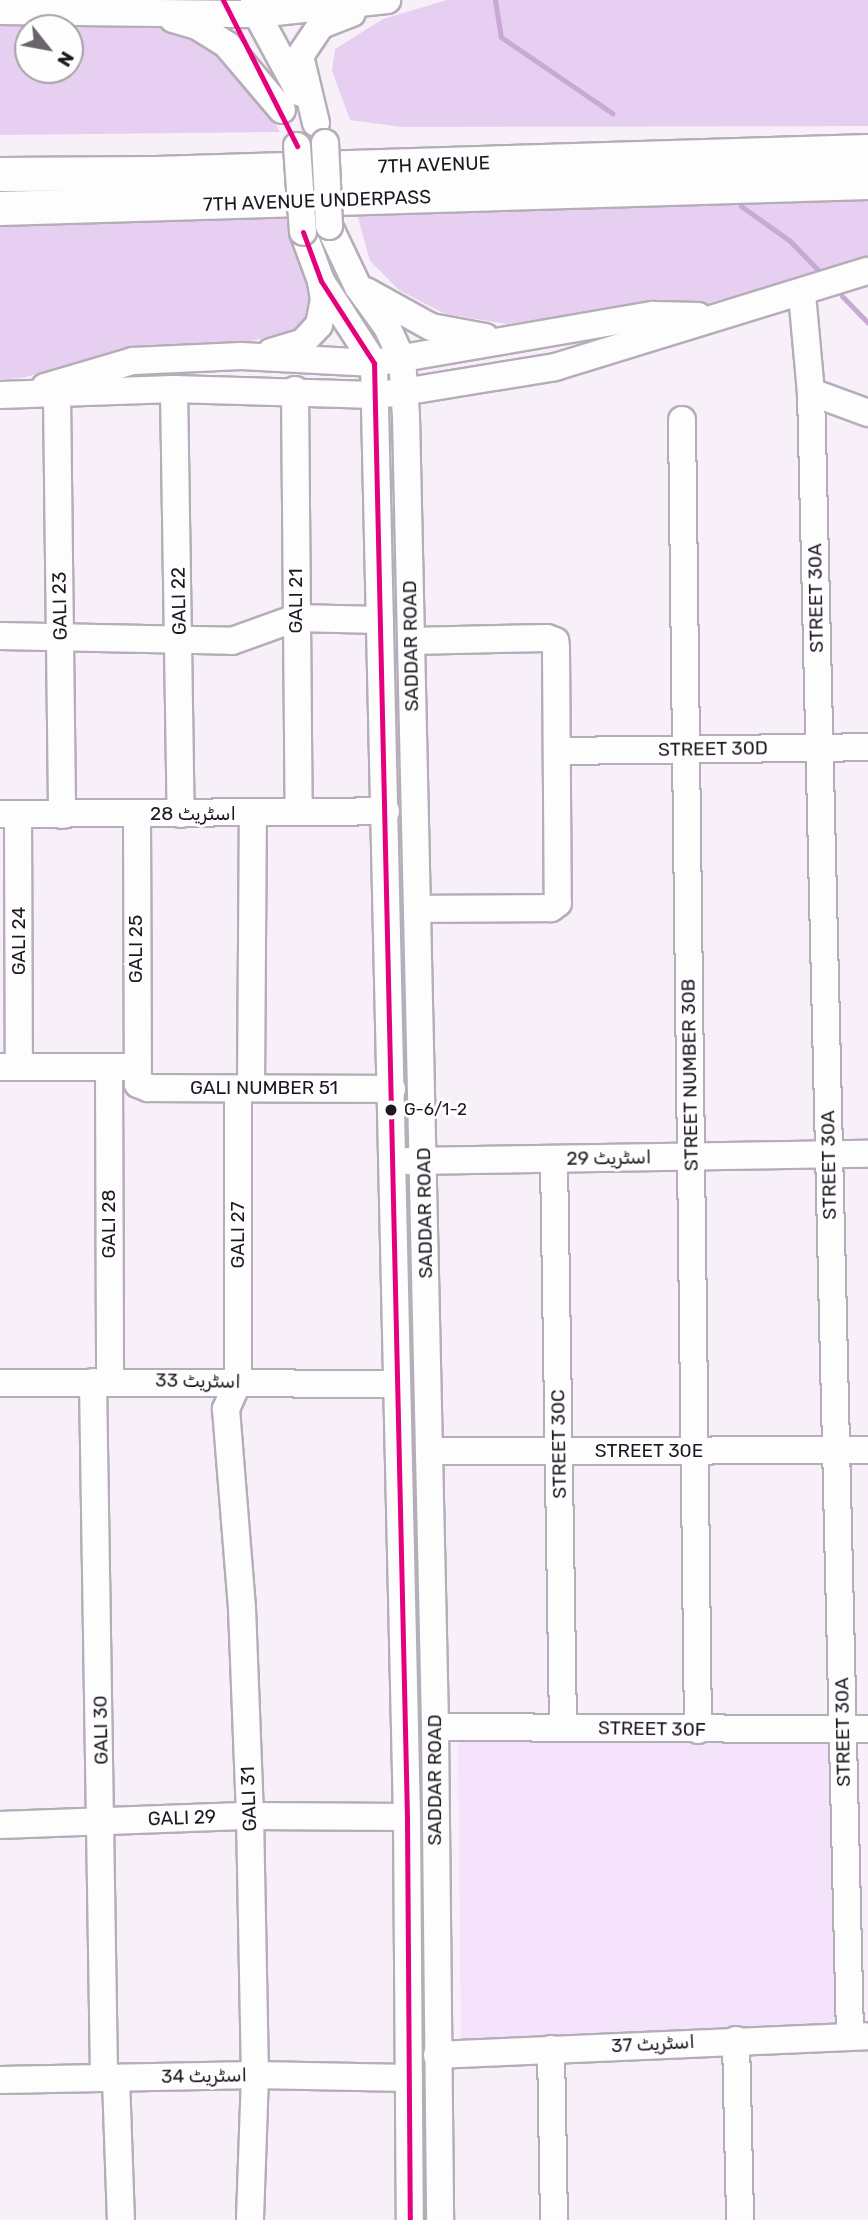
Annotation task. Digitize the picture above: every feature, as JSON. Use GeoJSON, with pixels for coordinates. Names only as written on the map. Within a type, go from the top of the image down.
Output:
{"type":"FeatureCollection","features":[{"type":"Feature","properties":{"kind":"main road","name":"7TH AVENUE"},"geometry":{"type":"LineString","coordinates":[[0,174],[170,173],[868,151]]}},
{"type":"Feature","properties":{"kind":"main road","name":"7TH AVENUE"},"geometry":{"type":"LineString","coordinates":[[461,197],[868,182]]}},
{"type":"Feature","properties":{"kind":"main road","name":"7TH AVENUE UNDERPASS"},"geometry":{"type":"LineString","coordinates":[[0,208],[461,197]]}},
{"type":"Feature","properties":{"kind":"street"},"geometry":{"type":"LineString","coordinates":[[0,11],[147,11],[387,0]]}},
{"type":"Feature","properties":{"kind":"street"},"geometry":{"type":"LineString","coordinates":[[320,133],[300,56],[308,37],[338,17],[398,0]]}},
{"type":"Feature","properties":{"kind":"street"},"geometry":{"type":"LineString","coordinates":[[224,6],[282,110],[297,146],[303,232],[321,281],[374,363]]}},
{"type":"Feature","properties":{"kind":"street"},"geometry":{"type":"LineString","coordinates":[[255,7],[320,133]]}},
{"type":"Feature","properties":{"kind":"street"},"geometry":{"type":"LineString","coordinates":[[147,11],[197,26],[227,45],[282,110]]}},
{"type":"Feature","properties":{"kind":"street","name":"SADDAR ROAD"},"geometry":{"type":"LineString","coordinates":[[320,133],[329,226],[358,286],[387,327],[402,359],[424,1161],[435,1727],[440,2220]]}},
{"type":"Feature","properties":{"kind":"street"},"geometry":{"type":"LineString","coordinates":[[9,395],[57,396],[174,389],[295,390],[375,395],[403,391],[555,367],[802,294],[868,271]]}},
{"type":"Feature","properties":{"kind":"street"},"geometry":{"type":"LineString","coordinates":[[9,395],[133,360],[241,356],[289,350],[312,334],[323,314],[321,281]]}},
{"type":"Feature","properties":{"kind":"street"},"geometry":{"type":"LineString","coordinates":[[358,286],[431,327],[512,340]]}},
{"type":"Feature","properties":{"kind":"street","name":"STREET 30A"},"geometry":{"type":"LineString","coordinates":[[802,294],[811,392],[836,1450],[855,1730],[859,2036]]}},
{"type":"Feature","properties":{"kind":"street"},"geometry":{"type":"LineString","coordinates":[[241,356],[374,363],[653,315],[724,316]]}},
{"type":"Feature","properties":{"kind":"street","name":"SADDAR ROAD"},"geometry":{"type":"LineString","coordinates":[[374,363],[407,1817],[410,2220]]}},
{"type":"Feature","properties":{"kind":"street","name":"GALI 22"},"geometry":{"type":"LineString","coordinates":[[174,389],[181,814]]}},
{"type":"Feature","properties":{"kind":"street","name":"GALI 21"},"geometry":{"type":"LineString","coordinates":[[295,390],[299,811]]}},
{"type":"Feature","properties":{"kind":"street"},"geometry":{"type":"LineString","coordinates":[[811,392],[868,413]]}},
{"type":"Feature","properties":{"kind":"street","name":"GALI 23"},"geometry":{"type":"LineString","coordinates":[[57,396],[62,816]]}},
{"type":"Feature","properties":{"kind":"street","name":"STREET NUMBER 30B"},"geometry":{"type":"LineString","coordinates":[[682,420],[698,1730]]}},
{"type":"Feature","properties":{"kind":"street"},"geometry":{"type":"LineString","coordinates":[[0,636],[60,635],[180,642],[232,641],[296,618],[380,620]]}},
{"type":"Feature","properties":{"kind":"street"},"geometry":{"type":"LineString","coordinates":[[411,640],[555,641],[555,908],[418,909]]}},
{"type":"Feature","properties":{"kind":"street","name":"STREET 30D"},"geometry":{"type":"LineString","coordinates":[[557,751],[868,747]]}},
{"type":"Feature","properties":{"kind":"street","name":"اسٹریٹ 28"},"geometry":{"type":"LineString","coordinates":[[9,815],[386,811]]}},
{"type":"Feature","properties":{"kind":"street","name":"GALI 27"},"geometry":{"type":"LineString","coordinates":[[238,1382],[253,813]]}},
{"type":"Feature","properties":{"kind":"street","name":"GALI 25"},"geometry":{"type":"LineString","coordinates":[[137,814],[137,1075]]}},
{"type":"Feature","properties":{"kind":"street","name":"GALI 24"},"geometry":{"type":"LineString","coordinates":[[9,815],[10,1067]]}},
{"type":"Feature","properties":{"kind":"street","name":"GALI NUMBER 51"},"geometry":{"type":"LineString","coordinates":[[10,1067],[109,1067],[137,1075],[148,1088],[392,1088]]}},
{"type":"Feature","properties":{"kind":"street","name":"GALI 28"},"geometry":{"type":"LineString","coordinates":[[102,1381],[109,1067]]}},
{"type":"Feature","properties":{"kind":"street","name":"اسٹریٹ 29"},"geometry":{"type":"LineString","coordinates":[[393,1162],[868,1154]]}},
{"type":"Feature","properties":{"kind":"street","name":"STREET 30C"},"geometry":{"type":"LineString","coordinates":[[554,1159],[563,1728]]}},
{"type":"Feature","properties":{"kind":"street","name":"اسٹریٹ 33"},"geometry":{"type":"LineString","coordinates":[[0,1383],[102,1381],[397,1384]]}},
{"type":"Feature","properties":{"kind":"street","name":"GALI 30"},"geometry":{"type":"LineString","coordinates":[[102,1381],[103,1822],[110,2078],[121,2220]]}},
{"type":"Feature","properties":{"kind":"street","name":"GALI 31"},"geometry":{"type":"LineString","coordinates":[[238,1382],[226,1409],[242,1608],[250,1816],[255,2075],[250,2220]]}},
{"type":"Feature","properties":{"kind":"street","name":"STREET 30E"},"geometry":{"type":"LineString","coordinates":[[429,1451],[868,1450]]}},
{"type":"Feature","properties":{"kind":"street","name":"STREET 30F"},"geometry":{"type":"LineString","coordinates":[[435,1727],[855,1730]]}},
{"type":"Feature","properties":{"kind":"street","name":"GALI 29"},"geometry":{"type":"LineString","coordinates":[[0,1825],[250,1816],[407,1817]]}},
{"type":"Feature","properties":{"kind":"street","name":"اسٹریٹ 37"},"geometry":{"type":"LineString","coordinates":[[437,2055],[859,2036]]}},
{"type":"Feature","properties":{"kind":"street"},"geometry":{"type":"LineString","coordinates":[[736,2040],[740,2220]]}},
{"type":"Feature","properties":{"kind":"street"},"geometry":{"type":"LineString","coordinates":[[551,2049],[554,2220]]}},
{"type":"Feature","properties":{"kind":"street","name":"اسٹریٹ 34"},"geometry":{"type":"LineString","coordinates":[[0,2080],[255,2075],[409,2078]]}},
{"type":"Feature","properties":{"kind":"shaded area"},"geometry":{"type":"Polygon","coordinates":[[[447,0],[868,0],[868,126],[402,127],[350,120],[332,71],[335,49],[383,19],[447,0]]]}},
{"type":"Feature","properties":{"kind":"shaded area"},"geometry":{"type":"Polygon","coordinates":[[[0,16],[14,17],[14,84],[84,84],[84,21],[141,24],[197,35],[247,74],[280,132],[0,135],[0,16]]]}},
{"type":"Feature","properties":{"kind":"shaded area"},"geometry":{"type":"Polygon","coordinates":[[[868,199],[868,257],[709,303],[663,302],[507,324],[445,314],[399,290],[370,261],[357,214],[868,199]]]}},
{"type":"Feature","properties":{"kind":"shaded area"},"geometry":{"type":"Polygon","coordinates":[[[287,208],[318,308],[308,329],[250,341],[124,350],[22,378],[0,379],[0,213],[287,208]]]}},
{"type":"Feature","properties":{"kind":"shaded area"},"geometry":{"type":"Polygon","coordinates":[[[458,1740],[832,1741],[836,2028],[461,2047],[458,1740]]]}},
{"type":"Feature","properties":{"kind":"waterway"},"geometry":{"type":"LineString","coordinates":[[495,0],[501,37],[612,113]]}},
{"type":"Feature","properties":{"kind":"waterway"},"geometry":{"type":"LineString","coordinates":[[741,206],[790,241],[820,272]]}},
{"type":"Feature","properties":{"kind":"waterway"},"geometry":{"type":"LineString","coordinates":[[842,296],[868,323]]}},
{"type":"Feature","properties":{"kind":"transit line"},"geometry":{"type":"LineString","coordinates":[[223,0],[297,146]]}},
{"type":"Feature","properties":{"kind":"transit line"},"geometry":{"type":"LineString","coordinates":[[303,232],[321,281],[374,363],[407,1817],[410,2220]]}},
{"type":"Feature","properties":{"kind":"place","name":"G-6/1-2"},"geometry":{"type":"Point","coordinates":[391,1110]}}]}
